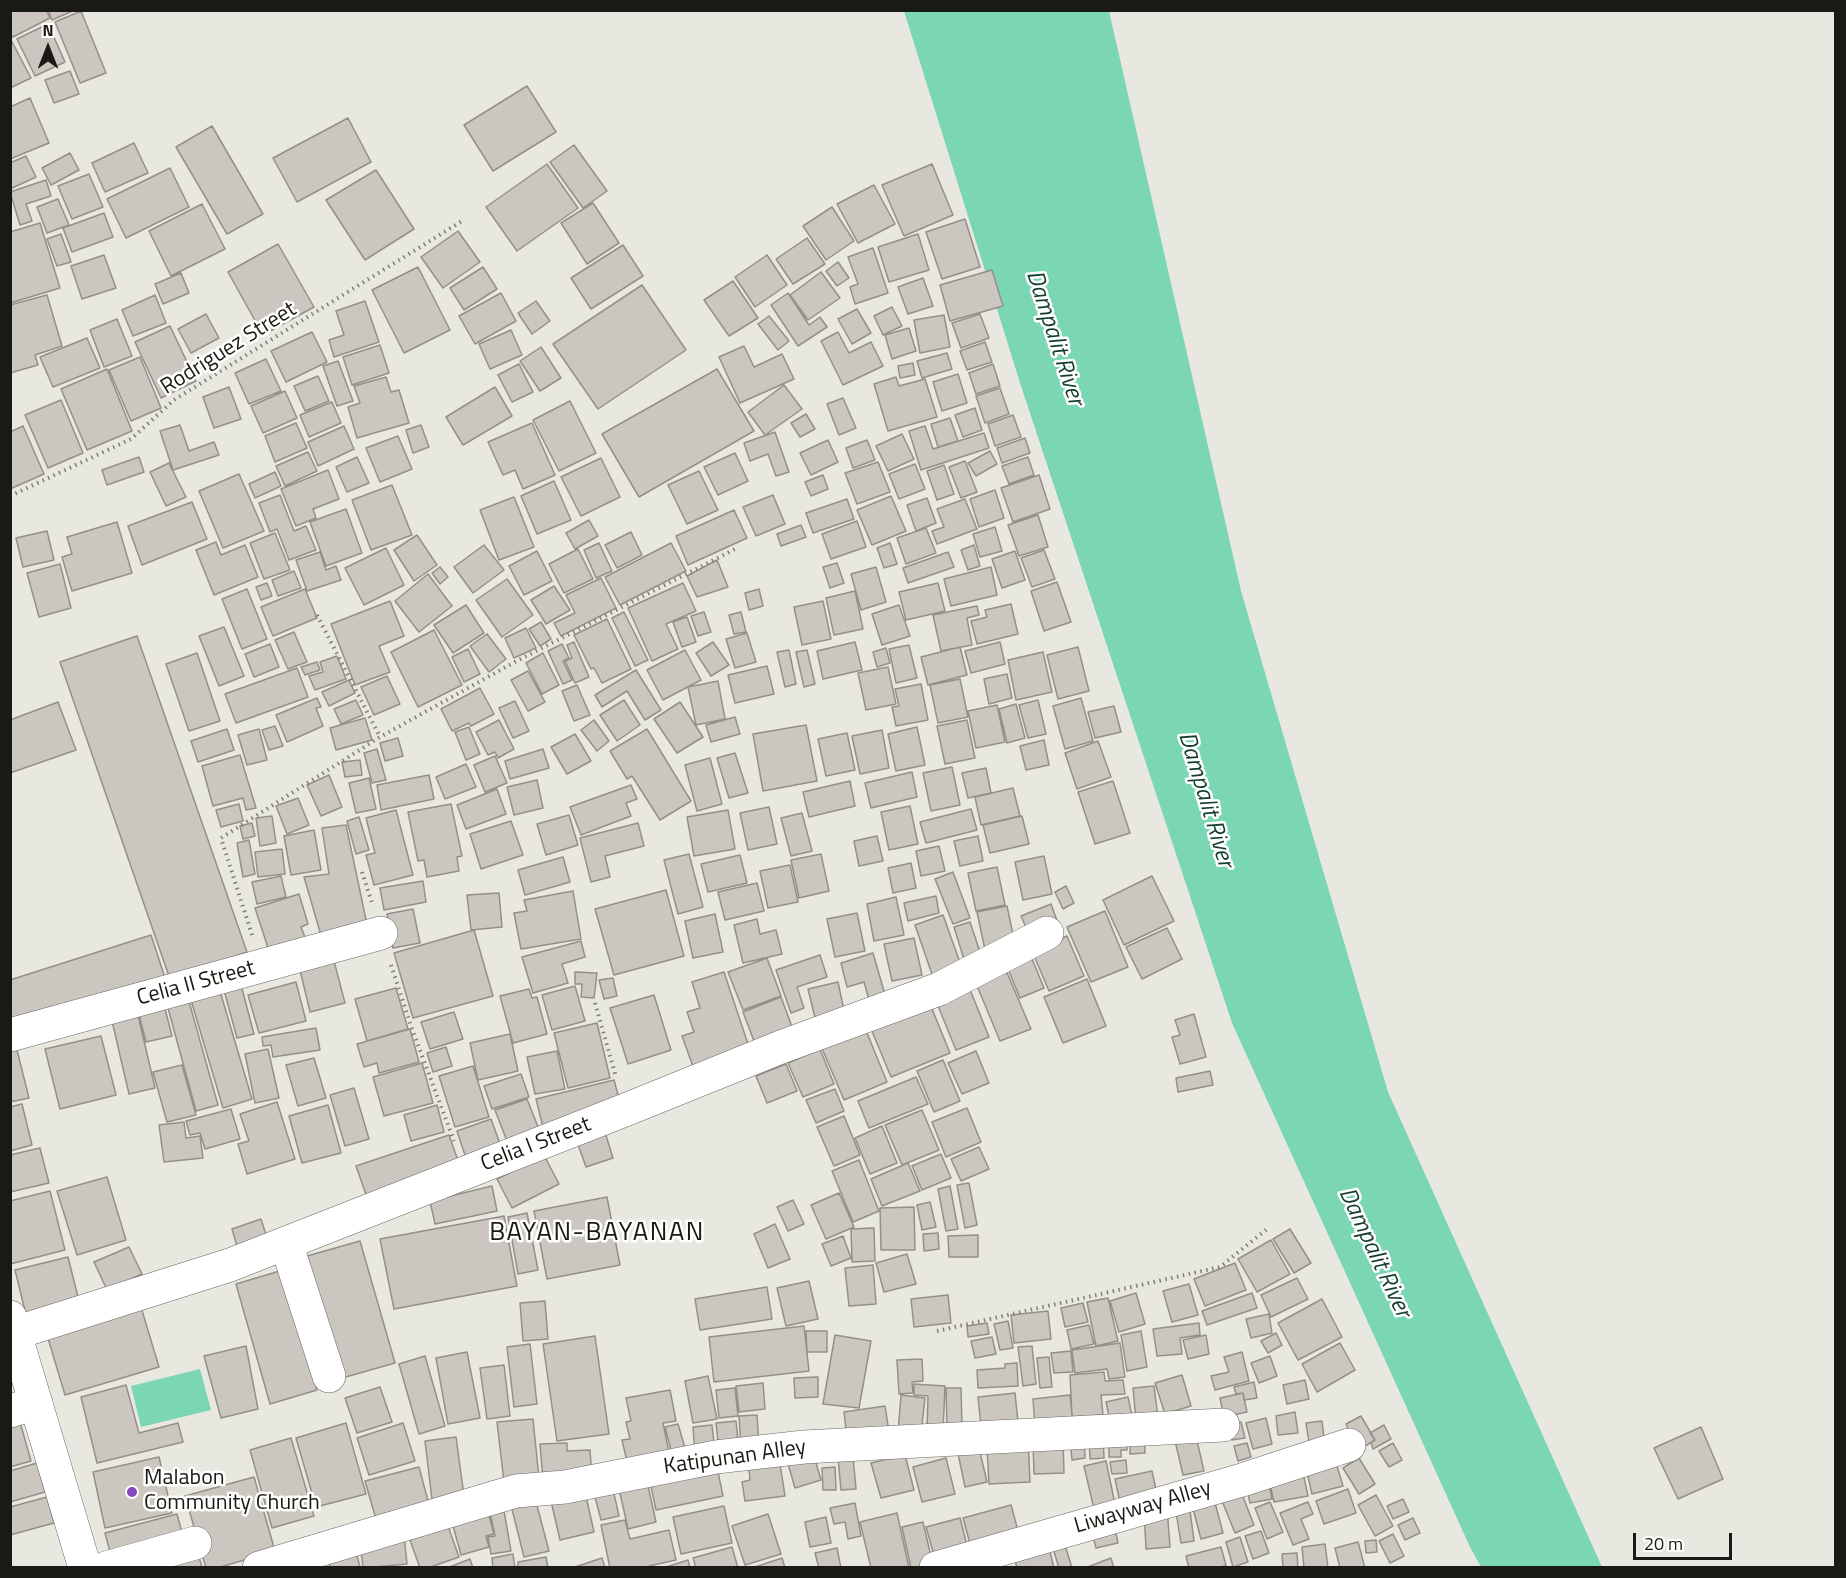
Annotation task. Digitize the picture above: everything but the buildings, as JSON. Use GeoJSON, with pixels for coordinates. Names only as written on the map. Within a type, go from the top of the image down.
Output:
{"type":"FeatureCollection","features":[{"type":"Feature","properties":{"kind":"street","name":"Celia II Street"},"geometry":{"type":"LineString","coordinates":[[10,1035],[381,933]]}},
{"type":"Feature","properties":{"kind":"street","name":"Celia I Street"},"geometry":{"type":"LineString","coordinates":[[13,1325],[230,1265],[781,1047],[939,989],[1047,933]]}},
{"type":"Feature","properties":{"kind":"street"},"geometry":{"type":"LineString","coordinates":[[286,1243],[329,1376]]}},
{"type":"Feature","properties":{"kind":"street"},"geometry":{"type":"LineString","coordinates":[[13,1325],[23,1407],[85,1568]]}},
{"type":"Feature","properties":{"kind":"street","name":"Katipunan Alley"},"geometry":{"type":"LineString","coordinates":[[259,1568],[516,1491],[565,1487],[716,1457],[804,1447],[1223,1425]]}},
{"type":"Feature","properties":{"kind":"street","name":"Liwayway Alley"},"geometry":{"type":"LineString","coordinates":[[936,1568],[1242,1480],[1349,1445]]}},
{"type":"Feature","properties":{"kind":"street"},"geometry":{"type":"LineString","coordinates":[[106,1568],[195,1543]]}},
{"type":"Feature","properties":{"kind":"path","name":"Rodriguez Street"},"geometry":{"type":"LineString","coordinates":[[10,496],[130,439],[174,400],[462,221]]}},
{"type":"Feature","properties":{"kind":"path"},"geometry":{"type":"LineString","coordinates":[[261,966],[221,838],[380,737],[513,663],[738,548]]}},
{"type":"Feature","properties":{"kind":"path"},"geometry":{"type":"LineString","coordinates":[[317,615],[380,737]]}},
{"type":"Feature","properties":{"kind":"path"},"geometry":{"type":"LineString","coordinates":[[362,872],[412,1029],[466,1173]]}},
{"type":"Feature","properties":{"kind":"path"},"geometry":{"type":"LineString","coordinates":[[595,1003],[625,1110]]}},
{"type":"Feature","properties":{"kind":"path"},"geometry":{"type":"LineString","coordinates":[[937,1331],[1220,1267],[1267,1229]]}},
{"type":"Feature","properties":{"kind":"water","name":"Dampalit River"},"geometry":{"type":"Polygon","coordinates":[[[904,11],[1109,11],[1241,591],[1388,1092],[1602,1567],[1481,1567],[1232,1023],[1021,386],[904,11]]]}},
{"type":"Feature","properties":{"kind":"water"},"geometry":{"type":"Polygon","coordinates":[[[200,1369],[211,1410],[141,1427],[131,1386],[200,1369]]]}},
{"type":"Feature","properties":{"kind":"place","name":"Malabon Community Church"},"geometry":{"type":"Point","coordinates":[132,1492]}},
{"type":"Feature","properties":{"kind":"district","name":"BAYAN-BAYANAN"},"geometry":{"type":"Point","coordinates":[597,1234]}}]}
